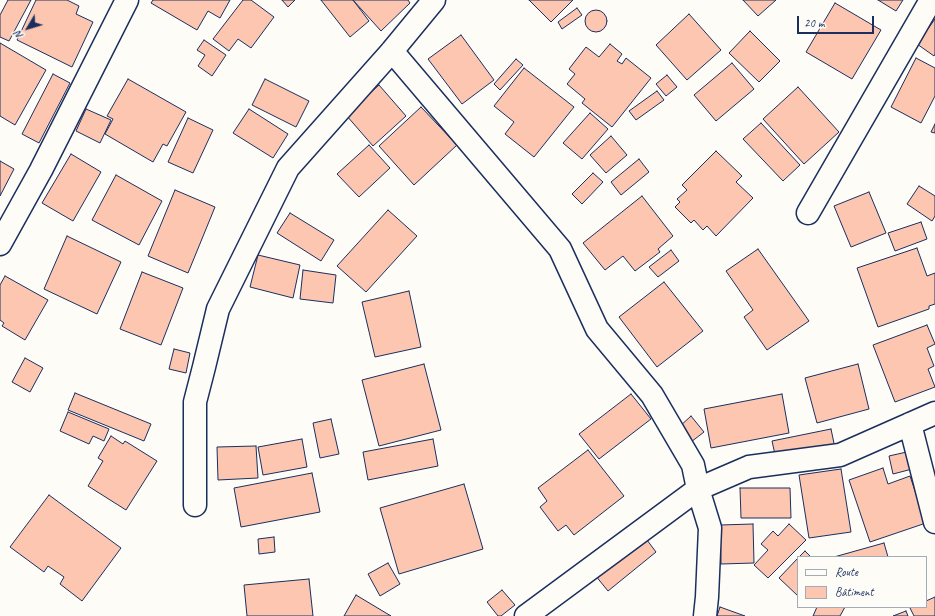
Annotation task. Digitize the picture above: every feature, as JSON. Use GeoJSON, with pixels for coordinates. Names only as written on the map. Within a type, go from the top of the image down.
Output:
{"type":"FeatureCollection","features":[{"type":"Feature","properties":{"kind":"street"},"geometry":{"type":"LineString","coordinates":[[0,244],[41,170],[127,0]]}},
{"type":"Feature","properties":{"kind":"street"},"geometry":{"type":"LineString","coordinates":[[194,505],[195,402],[218,309],[288,168],[392,51],[434,0]]}},
{"type":"Feature","properties":{"kind":"street"},"geometry":{"type":"LineString","coordinates":[[808,213],[930,0]]}},
{"type":"Feature","properties":{"kind":"street"},"geometry":{"type":"LineString","coordinates":[[392,51],[560,249],[597,329],[652,395],[693,465],[698,489],[710,528],[705,616]]}},
{"type":"Feature","properties":{"kind":"street"},"geometry":{"type":"LineString","coordinates":[[526,616],[698,489],[749,467],[840,455],[935,412]]}},
{"type":"Feature","properties":{"kind":"street"},"geometry":{"type":"LineString","coordinates":[[910,424],[935,522]]}},
{"type":"Feature","properties":{"kind":"building"},"geometry":{"type":"Polygon","coordinates":[[[8,0],[31,0],[9,41],[0,37],[0,15],[8,0]]]}},
{"type":"Feature","properties":{"kind":"building"},"geometry":{"type":"Polygon","coordinates":[[[36,0],[67,0],[79,6],[76,14],[93,22],[72,67],[17,40],[36,0]]]}},
{"type":"Feature","properties":{"kind":"building"},"geometry":{"type":"Polygon","coordinates":[[[153,0],[230,0],[220,18],[208,11],[197,30],[151,3],[153,0]]]}},
{"type":"Feature","properties":{"kind":"building"},"geometry":{"type":"Polygon","coordinates":[[[243,0],[251,0],[274,17],[251,48],[238,39],[229,51],[213,39],[243,0]]]}},
{"type":"Feature","properties":{"kind":"building"},"geometry":{"type":"Polygon","coordinates":[[[282,0],[295,0],[288,7],[282,0]]]}},
{"type":"Feature","properties":{"kind":"building"},"geometry":{"type":"Polygon","coordinates":[[[321,0],[353,0],[369,21],[350,37],[321,0]]]}},
{"type":"Feature","properties":{"kind":"building"},"geometry":{"type":"Polygon","coordinates":[[[353,0],[408,0],[410,3],[381,31],[353,0]]]}},
{"type":"Feature","properties":{"kind":"building"},"geometry":{"type":"Polygon","coordinates":[[[529,0],[573,0],[551,22],[529,0]]]}},
{"type":"Feature","properties":{"kind":"building"},"geometry":{"type":"Polygon","coordinates":[[[743,0],[776,0],[758,16],[743,0]]]}},
{"type":"Feature","properties":{"kind":"building"},"geometry":{"type":"Polygon","coordinates":[[[878,0],[903,0],[896,11],[878,0]]]}},
{"type":"Feature","properties":{"kind":"building"},"geometry":{"type":"Polygon","coordinates":[[[835,3],[881,30],[852,79],[806,52],[835,3]]]}},
{"type":"Feature","properties":{"kind":"building"},"geometry":{"type":"Polygon","coordinates":[[[577,8],[582,15],[562,29],[558,22],[577,8]]]}},
{"type":"Feature","properties":{"kind":"building"},"geometry":{"type":"Polygon","coordinates":[[[596,10],[600,11],[606,17],[606,25],[600,31],[596,32],[592,31],[586,25],[585,21],[586,17],[592,11],[596,10]]]}},
{"type":"Feature","properties":{"kind":"building"},"geometry":{"type":"Polygon","coordinates":[[[689,14],[721,50],[687,80],[656,45],[689,14]]]}},
{"type":"Feature","properties":{"kind":"building"},"geometry":{"type":"Polygon","coordinates":[[[935,19],[935,54],[934,56],[917,44],[935,19]]]}},
{"type":"Feature","properties":{"kind":"building"},"geometry":{"type":"Polygon","coordinates":[[[750,31],[780,61],[759,82],[729,53],[750,31]]]}},
{"type":"Feature","properties":{"kind":"building"},"geometry":{"type":"Polygon","coordinates":[[[461,35],[494,80],[462,104],[428,59],[461,35]]]}},
{"type":"Feature","properties":{"kind":"building"},"geometry":{"type":"Polygon","coordinates":[[[204,40],[226,55],[212,76],[198,66],[205,55],[197,50],[204,40]]]}},
{"type":"Feature","properties":{"kind":"building"},"geometry":{"type":"Polygon","coordinates":[[[0,43],[46,70],[15,125],[0,116],[0,43]]]}},
{"type":"Feature","properties":{"kind":"building"},"geometry":{"type":"Polygon","coordinates":[[[610,44],[622,54],[617,61],[622,64],[626,58],[651,78],[612,127],[582,103],[585,99],[567,84],[575,74],[569,69],[586,47],[599,57],[610,44]]]}},
{"type":"Feature","properties":{"kind":"building"},"geometry":{"type":"Polygon","coordinates":[[[916,58],[935,68],[935,96],[921,123],[891,107],[916,58]]]}},
{"type":"Feature","properties":{"kind":"building"},"geometry":{"type":"Polygon","coordinates":[[[516,59],[523,65],[500,90],[494,84],[516,59]]]}},
{"type":"Feature","properties":{"kind":"building"},"geometry":{"type":"Polygon","coordinates":[[[732,63],[754,89],[716,121],[694,95],[732,63]]]}},
{"type":"Feature","properties":{"kind":"building"},"geometry":{"type":"Polygon","coordinates":[[[524,68],[574,107],[534,157],[505,134],[514,122],[494,106],[524,68]]]}},
{"type":"Feature","properties":{"kind":"building"},"geometry":{"type":"Polygon","coordinates":[[[53,74],[70,83],[39,143],[22,134],[53,74]]]}},
{"type":"Feature","properties":{"kind":"building"},"geometry":{"type":"Polygon","coordinates":[[[667,75],[677,87],[666,96],[656,84],[667,75]]]}},
{"type":"Feature","properties":{"kind":"building"},"geometry":{"type":"Polygon","coordinates":[[[128,79],[186,112],[167,146],[163,144],[153,162],[105,134],[113,119],[107,116],[128,79]]]}},
{"type":"Feature","properties":{"kind":"building"},"geometry":{"type":"Polygon","coordinates":[[[265,79],[309,101],[296,127],[252,105],[265,79]]]}},
{"type":"Feature","properties":{"kind":"building"},"geometry":{"type":"Polygon","coordinates":[[[379,85],[406,116],[373,146],[346,115],[379,85]]]}},
{"type":"Feature","properties":{"kind":"building"},"geometry":{"type":"Polygon","coordinates":[[[798,87],[839,132],[804,164],[763,119],[798,87]]]}},
{"type":"Feature","properties":{"kind":"building"},"geometry":{"type":"Polygon","coordinates":[[[657,91],[664,100],[636,120],[629,111],[657,91]]]}},
{"type":"Feature","properties":{"kind":"building"},"geometry":{"type":"Polygon","coordinates":[[[421,107],[457,145],[414,185],[379,146],[421,107]]]}},
{"type":"Feature","properties":{"kind":"building"},"geometry":{"type":"Polygon","coordinates":[[[86,109],[111,120],[100,143],[76,131],[86,109]]]}},
{"type":"Feature","properties":{"kind":"building"},"geometry":{"type":"Polygon","coordinates":[[[249,109],[288,134],[273,158],[233,133],[249,109]]]}},
{"type":"Feature","properties":{"kind":"building"},"geometry":{"type":"Polygon","coordinates":[[[590,113],[608,129],[582,159],[563,143],[590,113]]]}},
{"type":"Feature","properties":{"kind":"building"},"geometry":{"type":"Polygon","coordinates":[[[188,118],[213,130],[193,173],[168,162],[188,118]]]}},
{"type":"Feature","properties":{"kind":"building"},"geometry":{"type":"Polygon","coordinates":[[[761,123],[800,165],[783,181],[743,139],[761,123]]]}},
{"type":"Feature","properties":{"kind":"building"},"geometry":{"type":"Polygon","coordinates":[[[935,124],[935,133],[931,132],[935,124]]]}},
{"type":"Feature","properties":{"kind":"building"},"geometry":{"type":"Polygon","coordinates":[[[611,136],[627,155],[606,173],[590,155],[611,136]]]}},
{"type":"Feature","properties":{"kind":"building"},"geometry":{"type":"Polygon","coordinates":[[[369,145],[390,168],[359,197],[337,174],[369,145]]]}},
{"type":"Feature","properties":{"kind":"building"},"geometry":{"type":"Polygon","coordinates":[[[716,151],[742,176],[736,182],[753,198],[716,236],[707,226],[703,230],[694,220],[691,223],[675,207],[680,202],[677,199],[687,190],[682,185],[716,151]]]}},
{"type":"Feature","properties":{"kind":"building"},"geometry":{"type":"Polygon","coordinates":[[[71,154],[101,172],[73,221],[42,203],[71,154]]]}},
{"type":"Feature","properties":{"kind":"building"},"geometry":{"type":"Polygon","coordinates":[[[639,159],[649,172],[621,195],[611,182],[639,159]]]}},
{"type":"Feature","properties":{"kind":"building"},"geometry":{"type":"Polygon","coordinates":[[[0,161],[14,169],[0,196],[0,161]]]}},
{"type":"Feature","properties":{"kind":"building"},"geometry":{"type":"Polygon","coordinates":[[[593,173],[603,182],[582,204],[572,194],[593,173]]]}},
{"type":"Feature","properties":{"kind":"building"},"geometry":{"type":"Polygon","coordinates":[[[116,175],[162,201],[139,245],[92,220],[116,175]]]}},
{"type":"Feature","properties":{"kind":"building"},"geometry":{"type":"Polygon","coordinates":[[[919,186],[935,196],[935,216],[932,221],[907,204],[919,186]]]}},
{"type":"Feature","properties":{"kind":"building"},"geometry":{"type":"Polygon","coordinates":[[[175,190],[215,207],[188,273],[148,256],[175,190]]]}},
{"type":"Feature","properties":{"kind":"building"},"geometry":{"type":"Polygon","coordinates":[[[869,192],[886,233],[851,247],[834,206],[869,192]]]}},
{"type":"Feature","properties":{"kind":"building"},"geometry":{"type":"Polygon","coordinates":[[[642,196],[673,236],[658,249],[660,252],[635,271],[623,256],[605,270],[583,243],[642,196]]]}},
{"type":"Feature","properties":{"kind":"building"},"geometry":{"type":"Polygon","coordinates":[[[388,210],[417,236],[366,292],[337,266],[388,210]]]}},
{"type":"Feature","properties":{"kind":"building"},"geometry":{"type":"Polygon","coordinates":[[[290,213],[334,240],[321,261],[277,233],[290,213]]]}},
{"type":"Feature","properties":{"kind":"building"},"geometry":{"type":"Polygon","coordinates":[[[921,222],[927,239],[895,251],[888,233],[921,222]]]}},
{"type":"Feature","properties":{"kind":"building"},"geometry":{"type":"Polygon","coordinates":[[[67,236],[121,262],[97,314],[44,289],[67,236]]]}},
{"type":"Feature","properties":{"kind":"building"},"geometry":{"type":"Polygon","coordinates":[[[917,248],[927,276],[935,273],[935,304],[929,306],[929,309],[878,327],[857,268],[917,248]]]}},
{"type":"Feature","properties":{"kind":"building"},"geometry":{"type":"Polygon","coordinates":[[[758,249],[809,321],[767,350],[744,317],[753,310],[726,271],[758,249]]]}},
{"type":"Feature","properties":{"kind":"building"},"geometry":{"type":"Polygon","coordinates":[[[671,250],[679,261],[658,277],[649,267],[671,250]]]}},
{"type":"Feature","properties":{"kind":"building"},"geometry":{"type":"Polygon","coordinates":[[[258,255],[300,265],[293,298],[250,287],[258,255]]]}},
{"type":"Feature","properties":{"kind":"building"},"geometry":{"type":"Polygon","coordinates":[[[303,270],[336,275],[333,303],[300,299],[303,270]]]}},
{"type":"Feature","properties":{"kind":"building"},"geometry":{"type":"Polygon","coordinates":[[[142,272],[183,288],[161,345],[120,329],[142,272]]]}},
{"type":"Feature","properties":{"kind":"building"},"geometry":{"type":"Polygon","coordinates":[[[5,276],[48,300],[25,340],[2,326],[4,323],[0,320],[0,285],[5,276]]]}},
{"type":"Feature","properties":{"kind":"building"},"geometry":{"type":"Polygon","coordinates":[[[664,282],[703,331],[657,367],[619,317],[664,282]]]}},
{"type":"Feature","properties":{"kind":"building"},"geometry":{"type":"Polygon","coordinates":[[[409,291],[421,347],[375,357],[362,302],[409,291]]]}},
{"type":"Feature","properties":{"kind":"building"},"geometry":{"type":"Polygon","coordinates":[[[927,325],[935,344],[927,348],[934,366],[928,369],[935,387],[895,402],[873,345],[927,325]]]}},
{"type":"Feature","properties":{"kind":"building"},"geometry":{"type":"Polygon","coordinates":[[[174,349],[190,353],[186,373],[169,369],[174,349]]]}},
{"type":"Feature","properties":{"kind":"building"},"geometry":{"type":"Polygon","coordinates":[[[25,358],[43,368],[30,392],[12,382],[25,358]]]}},
{"type":"Feature","properties":{"kind":"building"},"geometry":{"type":"Polygon","coordinates":[[[424,364],[441,430],[379,446],[362,380],[424,364]]]}},
{"type":"Feature","properties":{"kind":"building"},"geometry":{"type":"Polygon","coordinates":[[[858,364],[869,409],[817,423],[805,378],[858,364]]]}},
{"type":"Feature","properties":{"kind":"building"},"geometry":{"type":"Polygon","coordinates":[[[75,393],[151,424],[144,441],[68,410],[75,393]]]}},
{"type":"Feature","properties":{"kind":"building"},"geometry":{"type":"Polygon","coordinates":[[[631,394],[651,419],[599,459],[579,434],[631,394]]]}},
{"type":"Feature","properties":{"kind":"building"},"geometry":{"type":"Polygon","coordinates":[[[782,394],[789,433],[711,448],[704,409],[782,394]]]}},
{"type":"Feature","properties":{"kind":"building"},"geometry":{"type":"Polygon","coordinates":[[[68,412],[109,429],[104,441],[93,436],[89,444],[60,431],[68,412]]]}},
{"type":"Feature","properties":{"kind":"building"},"geometry":{"type":"Polygon","coordinates":[[[691,416],[704,432],[691,442],[679,427],[691,416]]]}},
{"type":"Feature","properties":{"kind":"building"},"geometry":{"type":"Polygon","coordinates":[[[331,419],[339,454],[320,458],[313,423],[331,419]]]}},
{"type":"Feature","properties":{"kind":"building"},"geometry":{"type":"Polygon","coordinates":[[[831,429],[835,448],[776,459],[772,441],[831,429]]]}},
{"type":"Feature","properties":{"kind":"building"},"geometry":{"type":"Polygon","coordinates":[[[111,436],[123,444],[125,441],[157,461],[126,510],[88,486],[103,461],[98,458],[111,436]]]}},
{"type":"Feature","properties":{"kind":"building"},"geometry":{"type":"Polygon","coordinates":[[[302,439],[307,467],[263,475],[258,447],[302,439]]]}},
{"type":"Feature","properties":{"kind":"building"},"geometry":{"type":"Polygon","coordinates":[[[433,439],[438,466],[368,480],[363,452],[433,439]]]}},
{"type":"Feature","properties":{"kind":"building"},"geometry":{"type":"Polygon","coordinates":[[[256,446],[258,478],[218,480],[217,447],[256,446]]]}},
{"type":"Feature","properties":{"kind":"building"},"geometry":{"type":"Polygon","coordinates":[[[588,450],[624,496],[574,535],[566,525],[558,531],[540,507],[547,501],[538,488],[588,450]]]}},
{"type":"Feature","properties":{"kind":"building"},"geometry":{"type":"Polygon","coordinates":[[[911,451],[916,468],[893,474],[889,456],[911,451]]]}},
{"type":"Feature","properties":{"kind":"building"},"geometry":{"type":"Polygon","coordinates":[[[883,468],[888,484],[910,476],[926,523],[870,542],[849,480],[883,468]]]}},
{"type":"Feature","properties":{"kind":"building"},"geometry":{"type":"Polygon","coordinates":[[[841,469],[851,532],[809,538],[799,475],[841,469]]]}},
{"type":"Feature","properties":{"kind":"building"},"geometry":{"type":"Polygon","coordinates":[[[312,473],[320,512],[241,527],[234,488],[312,473]]]}},
{"type":"Feature","properties":{"kind":"building"},"geometry":{"type":"Polygon","coordinates":[[[464,484],[483,549],[399,574],[380,508],[464,484]]]}},
{"type":"Feature","properties":{"kind":"building"},"geometry":{"type":"Polygon","coordinates":[[[740,488],[790,488],[791,518],[741,518],[740,488]]]}},
{"type":"Feature","properties":{"kind":"building"},"geometry":{"type":"Polygon","coordinates":[[[49,495],[121,548],[82,601],[60,584],[64,577],[48,566],[44,572],[10,547],[49,495]]]}},
{"type":"Feature","properties":{"kind":"building"},"geometry":{"type":"Polygon","coordinates":[[[753,524],[754,563],[721,564],[720,525],[753,524]]]}},
{"type":"Feature","properties":{"kind":"building"},"geometry":{"type":"Polygon","coordinates":[[[789,524],[806,540],[768,578],[754,565],[768,550],[761,544],[773,531],[778,536],[789,524]]]}},
{"type":"Feature","properties":{"kind":"building"},"geometry":{"type":"Polygon","coordinates":[[[644,536],[656,552],[608,591],[595,575],[644,536]]]}},
{"type":"Feature","properties":{"kind":"building"},"geometry":{"type":"Polygon","coordinates":[[[274,537],[275,552],[259,554],[258,539],[274,537]]]}},
{"type":"Feature","properties":{"kind":"building"},"geometry":{"type":"Polygon","coordinates":[[[884,543],[888,556],[838,556],[884,543]]]}},
{"type":"Feature","properties":{"kind":"building"},"geometry":{"type":"Polygon","coordinates":[[[805,551],[810,556],[800,556],[805,551]]]}},
{"type":"Feature","properties":{"kind":"building"},"geometry":{"type":"Polygon","coordinates":[[[797,559],[797,595],[779,578],[797,559]]]}},
{"type":"Feature","properties":{"kind":"building"},"geometry":{"type":"Polygon","coordinates":[[[388,563],[400,584],[380,596],[368,574],[388,563]]]}},
{"type":"Feature","properties":{"kind":"building"},"geometry":{"type":"Polygon","coordinates":[[[309,579],[313,616],[247,616],[244,585],[309,579]]]}},
{"type":"Feature","properties":{"kind":"building"},"geometry":{"type":"Polygon","coordinates":[[[502,590],[515,605],[501,616],[498,616],[487,602],[502,590]]]}},
{"type":"Feature","properties":{"kind":"building"},"geometry":{"type":"Polygon","coordinates":[[[356,595],[391,616],[344,616],[356,595]]]}},
{"type":"Feature","properties":{"kind":"building"},"geometry":{"type":"Polygon","coordinates":[[[935,597],[935,616],[914,616],[910,608],[927,608],[927,601],[935,597]]]}},
{"type":"Feature","properties":{"kind":"building"},"geometry":{"type":"Polygon","coordinates":[[[720,607],[745,616],[717,616],[720,607]]]}},
{"type":"Feature","properties":{"kind":"building"},"geometry":{"type":"Polygon","coordinates":[[[817,608],[844,608],[840,616],[813,616],[817,608]]]}},
{"type":"Feature","properties":{"kind":"building"},"geometry":{"type":"Polygon","coordinates":[[[906,611],[908,616],[893,616],[906,611]]]}}]}
